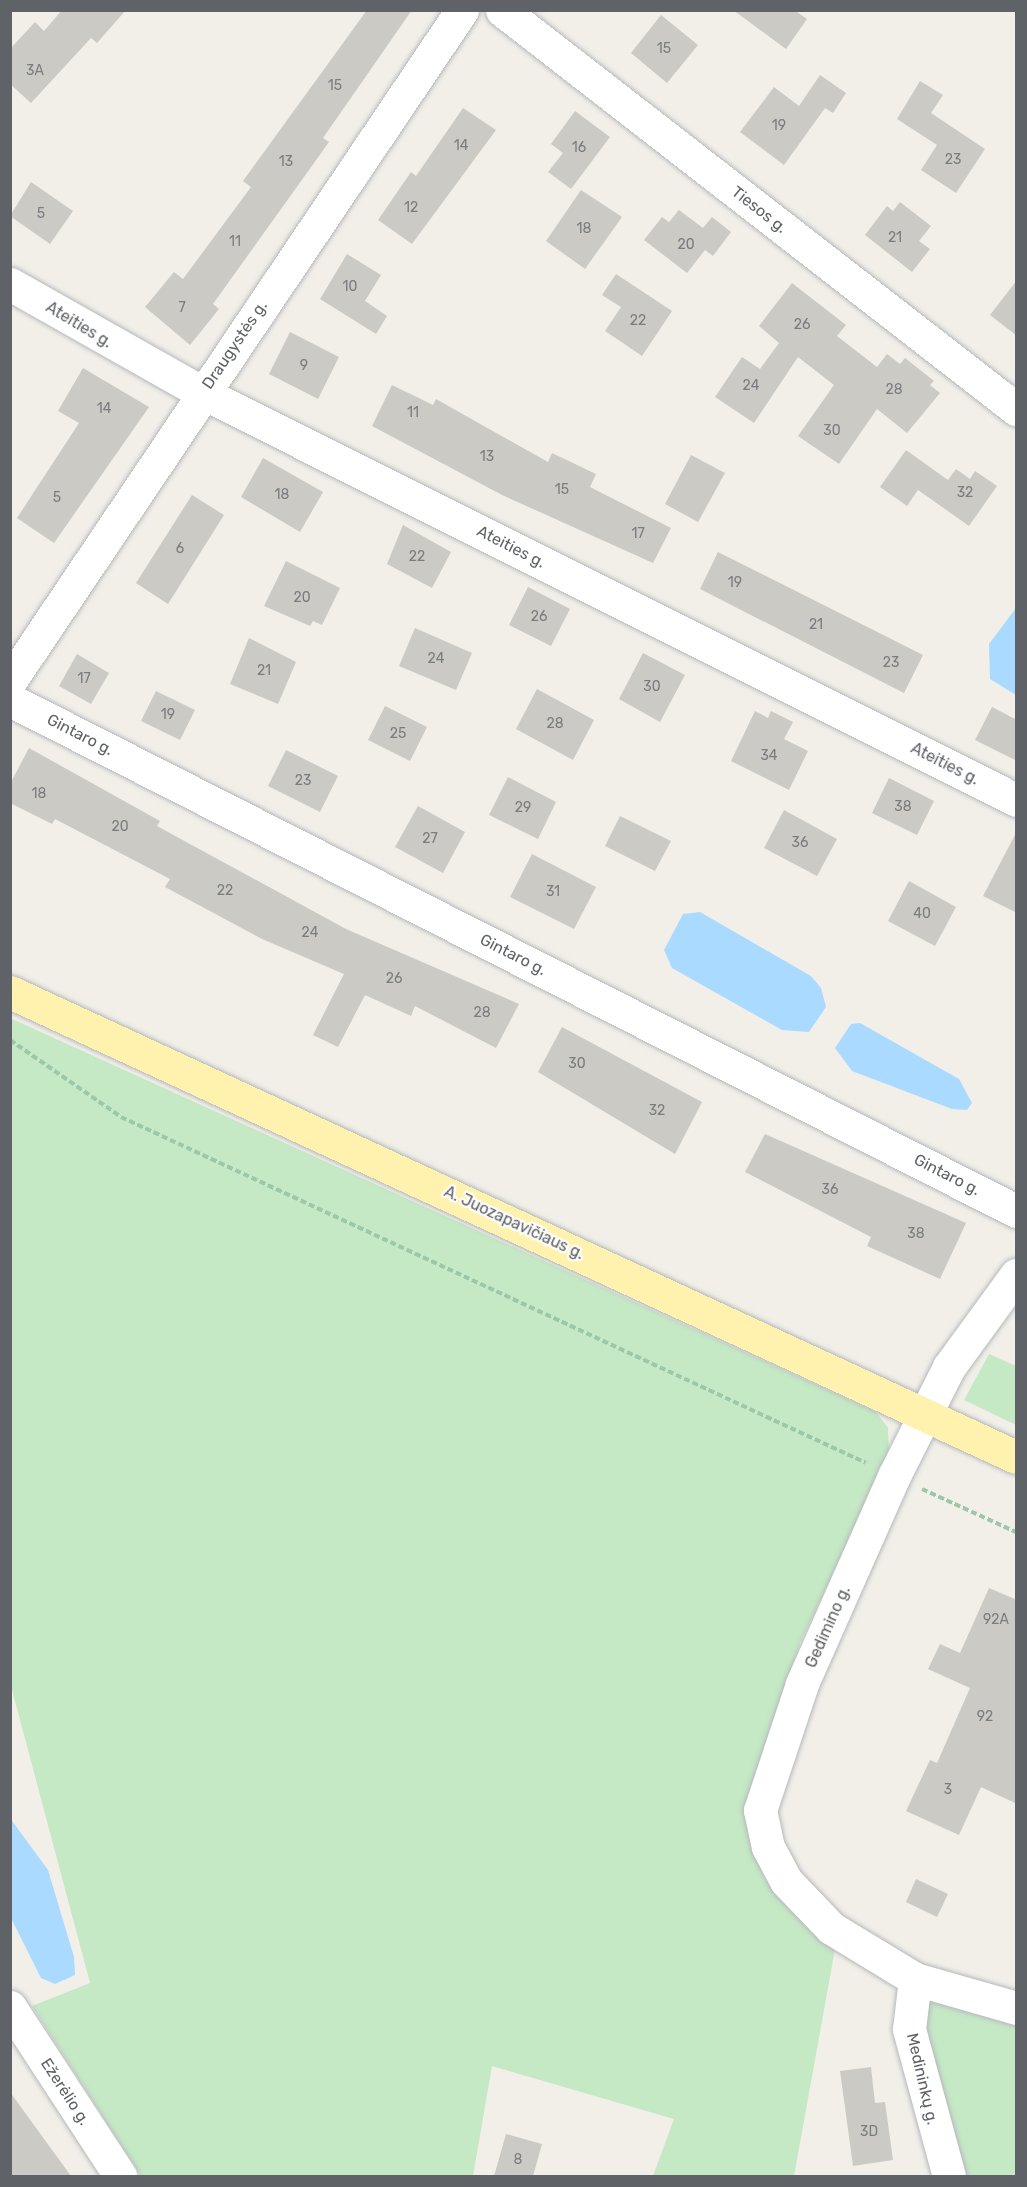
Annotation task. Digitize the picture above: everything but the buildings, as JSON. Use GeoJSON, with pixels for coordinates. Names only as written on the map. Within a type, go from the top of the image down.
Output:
{"type":"FeatureCollection","features":[{"type":"Feature","properties":{"kind":"main road","name":"A. Juozapavičiaus g."},"geometry":{"type":"LineString","coordinates":[[10,992],[1017,1457]]}},
{"type":"Feature","properties":{"kind":"street","name":"Draugystės g."},"geometry":{"type":"LineString","coordinates":[[10,681],[462,10]]}},
{"type":"Feature","properties":{"kind":"street","name":"Tiesos g."},"geometry":{"type":"LineString","coordinates":[[502,10],[1017,409]]}},
{"type":"Feature","properties":{"kind":"street","name":"Ateities g."},"geometry":{"type":"LineString","coordinates":[[10,284],[203,393],[1017,800]]}},
{"type":"Feature","properties":{"kind":"street","name":"Gintaro g."},"geometry":{"type":"LineString","coordinates":[[10,700],[1017,1211]]}},
{"type":"Feature","properties":{"kind":"street","name":"Gedimino g."},"geometry":{"type":"LineString","coordinates":[[1017,1275],[979,1320],[894,1476],[802,1684],[760,1810],[768,1847],[786,1881],[831,1928],[915,1979],[1017,2008]]}},
{"type":"Feature","properties":{"kind":"street","name":"Medininkų g."},"geometry":{"type":"LineString","coordinates":[[915,1979],[909,2029],[949,2176]]}},
{"type":"Feature","properties":{"kind":"street","name":"Ežerėlio g."},"geometry":{"type":"LineString","coordinates":[[10,2007],[120,2176]]}},
{"type":"Feature","properties":{"kind":"path"},"geometry":{"type":"LineString","coordinates":[[10,1040],[121,1117],[1017,1532]]}},
{"type":"Feature","properties":{"kind":"green space"},"geometry":{"type":"Polygon","coordinates":[[[10,1018],[876,1412],[888,1428],[889,1456],[800,1643],[746,1806],[749,1839],[765,1880],[835,1949],[794,2176],[653,2176],[674,2119],[492,2066],[473,2176],[141,2176],[32,2006],[90,1983],[11,1686],[10,1018]]]}},
{"type":"Feature","properties":{"kind":"green space"},"geometry":{"type":"Polygon","coordinates":[[[989,1354],[1016,1366],[1016,1425],[964,1400],[989,1354]]]}},
{"type":"Feature","properties":{"kind":"green space"},"geometry":{"type":"Polygon","coordinates":[[[925,1998],[1016,2020],[1016,2176],[959,2176],[929,2058],[925,1998]]]}},
{"type":"Feature","properties":{"kind":"water"},"geometry":{"type":"Polygon","coordinates":[[[1016,608],[1016,695],[990,679],[989,644],[1016,608]]]}},
{"type":"Feature","properties":{"kind":"water"},"geometry":{"type":"Polygon","coordinates":[[[700,912],[811,976],[821,988],[826,1007],[809,1032],[782,1030],[672,968],[664,950],[683,914],[700,912]]]}},
{"type":"Feature","properties":{"kind":"water"},"geometry":{"type":"Polygon","coordinates":[[[860,1023],[959,1079],[972,1103],[967,1110],[952,1109],[852,1071],[835,1048],[851,1024],[860,1023]]]}},
{"type":"Feature","properties":{"kind":"water"},"geometry":{"type":"Polygon","coordinates":[[[10,1818],[48,1870],[74,1957],[75,1975],[55,1984],[41,1978],[11,1918],[10,1818]]]}}]}
